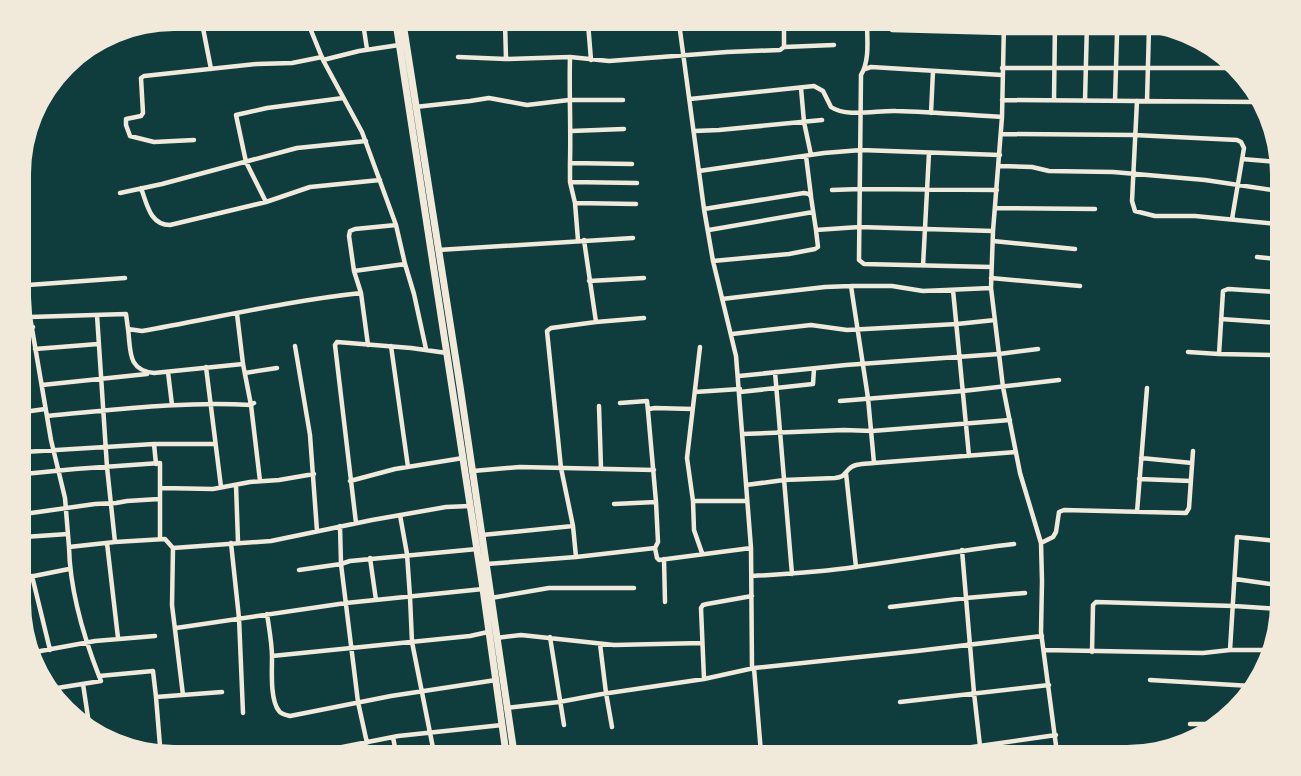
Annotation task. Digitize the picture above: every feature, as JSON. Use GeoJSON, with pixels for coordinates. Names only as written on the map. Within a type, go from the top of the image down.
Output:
{"type":"FeatureCollection","features":[{"type":"Feature","properties":{"kind":"main road"},"geometry":{"type":"LineString","coordinates":[[397,31],[477,549],[488,632],[496,680],[512,745]]}},
{"type":"Feature","properties":{"kind":"main road"},"geometry":{"type":"LineString","coordinates":[[404,31],[491,598],[504,709],[502,724],[505,745]]}},
{"type":"Feature","properties":{"kind":"street"},"geometry":{"type":"LineString","coordinates":[[204,31],[211,69]]}},
{"type":"Feature","properties":{"kind":"street"},"geometry":{"type":"LineString","coordinates":[[312,31],[323,59],[366,142],[380,180],[396,225],[426,349]]}},
{"type":"Feature","properties":{"kind":"street"},"geometry":{"type":"LineString","coordinates":[[364,31],[367,49]]}},
{"type":"Feature","properties":{"kind":"street"},"geometry":{"type":"LineString","coordinates":[[505,31],[506,59]]}},
{"type":"Feature","properties":{"kind":"street"},"geometry":{"type":"LineString","coordinates":[[589,31],[591,60]]}},
{"type":"Feature","properties":{"kind":"street"},"geometry":{"type":"LineString","coordinates":[[681,31],[704,209],[713,261],[732,334],[739,376],[746,501],[751,548],[753,669],[760,744]]}},
{"type":"Feature","properties":{"kind":"street"},"geometry":{"type":"LineString","coordinates":[[784,31],[784,47]]}},
{"type":"Feature","properties":{"kind":"street"},"geometry":{"type":"LineString","coordinates":[[867,31],[865,69],[861,75],[860,262],[923,266],[991,267]]}},
{"type":"Feature","properties":{"kind":"street"},"geometry":{"type":"LineString","coordinates":[[952,31],[1117,34],[1141,32]]}},
{"type":"Feature","properties":{"kind":"street"},"geometry":{"type":"LineString","coordinates":[[1004,33],[1002,117],[993,231],[991,288],[1003,387],[1020,473],[1041,543],[1042,636],[1057,744]]}},
{"type":"Feature","properties":{"kind":"street"},"geometry":{"type":"LineString","coordinates":[[1054,100],[1055,33]]}},
{"type":"Feature","properties":{"kind":"street"},"geometry":{"type":"LineString","coordinates":[[1085,101],[1087,33]]}},
{"type":"Feature","properties":{"kind":"street"},"geometry":{"type":"LineString","coordinates":[[1147,102],[1149,33]]}},
{"type":"Feature","properties":{"kind":"street"},"geometry":{"type":"LineString","coordinates":[[1115,101],[1117,34]]}},
{"type":"Feature","properties":{"kind":"street"},"geometry":{"type":"LineString","coordinates":[[194,140],[154,142],[130,136],[126,119],[141,116],[143,113],[141,78],[144,76],[257,64],[292,63],[399,45]]}},
{"type":"Feature","properties":{"kind":"street"},"geometry":{"type":"LineString","coordinates":[[458,57],[506,59],[570,57],[609,61],[780,50],[784,47],[834,45]]}},
{"type":"Feature","properties":{"kind":"street"},"geometry":{"type":"LineString","coordinates":[[570,57],[570,182],[575,203],[578,240]]}},
{"type":"Feature","properties":{"kind":"street"},"geometry":{"type":"LineString","coordinates":[[865,69],[872,67],[1002,75]]}},
{"type":"Feature","properties":{"kind":"street"},"geometry":{"type":"LineString","coordinates":[[1002,68],[1222,68]]}},
{"type":"Feature","properties":{"kind":"street"},"geometry":{"type":"LineString","coordinates":[[931,113],[933,71]]}},
{"type":"Feature","properties":{"kind":"street"},"geometry":{"type":"LineString","coordinates":[[690,99],[801,88],[819,88],[823,91],[831,107],[836,110],[860,113],[878,111],[1002,117]]}},
{"type":"Feature","properties":{"kind":"street"},"geometry":{"type":"LineString","coordinates":[[713,261],[789,254],[815,249],[818,246],[811,197],[801,88]]}},
{"type":"Feature","properties":{"kind":"street"},"geometry":{"type":"LineString","coordinates":[[266,202],[246,162],[236,115],[267,108],[343,98]]}},
{"type":"Feature","properties":{"kind":"street"},"geometry":{"type":"LineString","coordinates":[[415,107],[489,98],[527,105],[569,100],[623,100]]}},
{"type":"Feature","properties":{"kind":"street"},"geometry":{"type":"LineString","coordinates":[[1002,100],[1250,102]]}},
{"type":"Feature","properties":{"kind":"street"},"geometry":{"type":"LineString","coordinates":[[1137,102],[1132,174],[1133,207],[1136,211],[1155,216],[1195,216],[1269,223]]}},
{"type":"Feature","properties":{"kind":"street"},"geometry":{"type":"LineString","coordinates":[[694,131],[822,120]]}},
{"type":"Feature","properties":{"kind":"street"},"geometry":{"type":"LineString","coordinates":[[571,132],[624,129]]}},
{"type":"Feature","properties":{"kind":"street"},"geometry":{"type":"LineString","coordinates":[[1001,134],[1134,135],[1238,140],[1244,145],[1232,219]]}},
{"type":"Feature","properties":{"kind":"street"},"geometry":{"type":"LineString","coordinates":[[120,192],[297,148],[366,142]]}},
{"type":"Feature","properties":{"kind":"street"},"geometry":{"type":"LineString","coordinates":[[699,171],[808,155],[861,150],[1000,155]]}},
{"type":"Feature","properties":{"kind":"street"},"geometry":{"type":"LineString","coordinates":[[923,266],[929,153]]}},
{"type":"Feature","properties":{"kind":"street"},"geometry":{"type":"LineString","coordinates":[[1242,159],[1269,161]]}},
{"type":"Feature","properties":{"kind":"street"},"geometry":{"type":"LineString","coordinates":[[570,163],[632,164]]}},
{"type":"Feature","properties":{"kind":"street"},"geometry":{"type":"LineString","coordinates":[[999,166],[1032,167],[1049,171],[1132,174],[1205,180],[1269,189]]}},
{"type":"Feature","properties":{"kind":"street"},"geometry":{"type":"LineString","coordinates":[[141,188],[150,214],[162,226],[179,224],[266,202],[310,187],[380,180]]}},
{"type":"Feature","properties":{"kind":"street"},"geometry":{"type":"LineString","coordinates":[[570,182],[637,183]]}},
{"type":"Feature","properties":{"kind":"street"},"geometry":{"type":"LineString","coordinates":[[832,190],[997,190]]}},
{"type":"Feature","properties":{"kind":"street"},"geometry":{"type":"LineString","coordinates":[[704,209],[804,193],[809,194],[811,197]]}},
{"type":"Feature","properties":{"kind":"street"},"geometry":{"type":"LineString","coordinates":[[575,203],[636,204]]}},
{"type":"Feature","properties":{"kind":"street"},"geometry":{"type":"LineString","coordinates":[[996,208],[1095,209]]}},
{"type":"Feature","properties":{"kind":"street"},"geometry":{"type":"LineString","coordinates":[[709,230],[813,212]]}},
{"type":"Feature","properties":{"kind":"street"},"geometry":{"type":"LineString","coordinates":[[368,345],[361,293],[354,271],[350,231],[396,225]]}},
{"type":"Feature","properties":{"kind":"street"},"geometry":{"type":"LineString","coordinates":[[816,230],[859,227],[993,231]]}},
{"type":"Feature","properties":{"kind":"street"},"geometry":{"type":"LineString","coordinates":[[438,250],[633,238]]}},
{"type":"Feature","properties":{"kind":"street"},"geometry":{"type":"LineString","coordinates":[[584,240],[596,322]]}},
{"type":"Feature","properties":{"kind":"street"},"geometry":{"type":"LineString","coordinates":[[993,241],[1075,249]]}},
{"type":"Feature","properties":{"kind":"street"},"geometry":{"type":"LineString","coordinates":[[1257,257],[1269,258]]}},
{"type":"Feature","properties":{"kind":"street"},"geometry":{"type":"LineString","coordinates":[[354,271],[405,264]]}},
{"type":"Feature","properties":{"kind":"street"},"geometry":{"type":"LineString","coordinates":[[31,285],[125,278]]}},
{"type":"Feature","properties":{"kind":"street"},"geometry":{"type":"LineString","coordinates":[[589,281],[644,278]]}},
{"type":"Feature","properties":{"kind":"street"},"geometry":{"type":"LineString","coordinates":[[991,278],[1080,286]]}},
{"type":"Feature","properties":{"kind":"street"},"geometry":{"type":"LineString","coordinates":[[851,286],[868,398],[874,463]]}},
{"type":"Feature","properties":{"kind":"street"},"geometry":{"type":"LineString","coordinates":[[722,299],[824,287],[892,286],[923,291],[991,288]]}},
{"type":"Feature","properties":{"kind":"street"},"geometry":{"type":"LineString","coordinates":[[1219,354],[1223,293],[1225,289],[1269,291]]}},
{"type":"Feature","properties":{"kind":"street"},"geometry":{"type":"LineString","coordinates":[[954,290],[970,456]]}},
{"type":"Feature","properties":{"kind":"street"},"geometry":{"type":"LineString","coordinates":[[128,329],[142,331],[237,314],[271,305],[361,293]]}},
{"type":"Feature","properties":{"kind":"street"},"geometry":{"type":"LineString","coordinates":[[31,317],[126,314],[132,360],[136,367],[141,370],[154,373]]}},
{"type":"Feature","properties":{"kind":"street"},"geometry":{"type":"LineString","coordinates":[[237,314],[243,364],[252,404],[260,481]]}},
{"type":"Feature","properties":{"kind":"street"},"geometry":{"type":"LineString","coordinates":[[97,315],[107,467],[115,542]]}},
{"type":"Feature","properties":{"kind":"street"},"geometry":{"type":"LineString","coordinates":[[576,557],[573,526],[561,468],[547,333],[551,328],[644,318]]}},
{"type":"Feature","properties":{"kind":"street"},"geometry":{"type":"LineString","coordinates":[[1221,319],[1269,323]]}},
{"type":"Feature","properties":{"kind":"street"},"geometry":{"type":"LineString","coordinates":[[31,320],[45,409],[66,509],[69,569],[86,643],[101,681],[60,688]]}},
{"type":"Feature","properties":{"kind":"street"},"geometry":{"type":"LineString","coordinates":[[732,334],[811,325],[858,330],[995,320]]}},
{"type":"Feature","properties":{"kind":"street"},"geometry":{"type":"LineString","coordinates":[[356,523],[335,345],[337,342],[426,349],[447,353]]}},
{"type":"Feature","properties":{"kind":"street"},"geometry":{"type":"LineString","coordinates":[[36,349],[98,344]]}},
{"type":"Feature","properties":{"kind":"street"},"geometry":{"type":"LineString","coordinates":[[295,346],[310,435],[317,531]]}},
{"type":"Feature","properties":{"kind":"street"},"geometry":{"type":"LineString","coordinates":[[391,346],[408,467]]}},
{"type":"Feature","properties":{"kind":"street"},"geometry":{"type":"LineString","coordinates":[[700,347],[687,458],[693,501],[694,530],[702,553]]}},
{"type":"Feature","properties":{"kind":"street"},"geometry":{"type":"LineString","coordinates":[[739,376],[1038,349]]}},
{"type":"Feature","properties":{"kind":"street"},"geometry":{"type":"LineString","coordinates":[[1188,352],[1269,355]]}},
{"type":"Feature","properties":{"kind":"street"},"geometry":{"type":"LineString","coordinates":[[42,385],[243,364]]}},
{"type":"Feature","properties":{"kind":"street"},"geometry":{"type":"LineString","coordinates":[[206,367],[222,487]]}},
{"type":"Feature","properties":{"kind":"street"},"geometry":{"type":"LineString","coordinates":[[245,372],[277,368]]}},
{"type":"Feature","properties":{"kind":"street"},"geometry":{"type":"LineString","coordinates":[[695,392],[813,384],[814,369]]}},
{"type":"Feature","properties":{"kind":"street"},"geometry":{"type":"LineString","coordinates":[[168,372],[172,405]]}},
{"type":"Feature","properties":{"kind":"street"},"geometry":{"type":"LineString","coordinates":[[775,372],[792,574]]}},
{"type":"Feature","properties":{"kind":"street"},"geometry":{"type":"LineString","coordinates":[[840,402],[1059,380]]}},
{"type":"Feature","properties":{"kind":"street"},"geometry":{"type":"LineString","coordinates":[[1137,512],[1147,388]]}},
{"type":"Feature","properties":{"kind":"street"},"geometry":{"type":"LineString","coordinates":[[620,403],[647,402],[654,470],[658,542],[655,548],[657,559],[751,548]]}},
{"type":"Feature","properties":{"kind":"street"},"geometry":{"type":"LineString","coordinates":[[47,416],[172,405],[252,404]]}},
{"type":"Feature","properties":{"kind":"street"},"geometry":{"type":"LineString","coordinates":[[599,406],[601,468]]}},
{"type":"Feature","properties":{"kind":"street"},"geometry":{"type":"LineString","coordinates":[[648,411],[654,408],[692,409]]}},
{"type":"Feature","properties":{"kind":"street"},"geometry":{"type":"LineString","coordinates":[[31,411],[45,409]]}},
{"type":"Feature","properties":{"kind":"street"},"geometry":{"type":"LineString","coordinates":[[742,434],[844,430],[872,432],[1010,420]]}},
{"type":"Feature","properties":{"kind":"street"},"geometry":{"type":"LineString","coordinates":[[31,451],[154,444],[215,444]]}},
{"type":"Feature","properties":{"kind":"street"},"geometry":{"type":"LineString","coordinates":[[154,444],[156,464]]}},
{"type":"Feature","properties":{"kind":"street"},"geometry":{"type":"LineString","coordinates":[[1041,543],[1055,536],[1060,511],[1186,513],[1189,508],[1193,451]]}},
{"type":"Feature","properties":{"kind":"street"},"geometry":{"type":"LineString","coordinates":[[746,485],[784,480],[842,477],[849,468],[857,465],[1016,452]]}},
{"type":"Feature","properties":{"kind":"street"},"geometry":{"type":"LineString","coordinates":[[350,481],[408,467],[463,458]]}},
{"type":"Feature","properties":{"kind":"street"},"geometry":{"type":"LineString","coordinates":[[1140,458],[1192,463]]}},
{"type":"Feature","properties":{"kind":"street"},"geometry":{"type":"LineString","coordinates":[[31,473],[160,464],[160,539]]}},
{"type":"Feature","properties":{"kind":"street"},"geometry":{"type":"LineString","coordinates":[[473,471],[520,467],[654,470]]}},
{"type":"Feature","properties":{"kind":"street"},"geometry":{"type":"LineString","coordinates":[[846,473],[856,567]]}},
{"type":"Feature","properties":{"kind":"street"},"geometry":{"type":"LineString","coordinates":[[160,488],[222,487],[314,474]]}},
{"type":"Feature","properties":{"kind":"street"},"geometry":{"type":"LineString","coordinates":[[1139,478],[1191,481]]}},
{"type":"Feature","properties":{"kind":"street"},"geometry":{"type":"LineString","coordinates":[[236,485],[238,542]]}},
{"type":"Feature","properties":{"kind":"street"},"geometry":{"type":"LineString","coordinates":[[31,513],[111,504],[128,500],[159,499]]}},
{"type":"Feature","properties":{"kind":"street"},"geometry":{"type":"LineString","coordinates":[[693,501],[746,501]]}},
{"type":"Feature","properties":{"kind":"street"},"geometry":{"type":"LineString","coordinates":[[614,504],[656,502]]}},
{"type":"Feature","properties":{"kind":"street"},"geometry":{"type":"LineString","coordinates":[[173,548],[278,540],[400,515],[446,507],[470,506]]}},
{"type":"Feature","properties":{"kind":"street"},"geometry":{"type":"LineString","coordinates":[[400,515],[407,554],[412,642],[432,745]]}},
{"type":"Feature","properties":{"kind":"street"},"geometry":{"type":"LineString","coordinates":[[340,526],[341,564],[358,702],[367,742]]}},
{"type":"Feature","properties":{"kind":"street"},"geometry":{"type":"LineString","coordinates":[[482,535],[573,526]]}},
{"type":"Feature","properties":{"kind":"street"},"geometry":{"type":"LineString","coordinates":[[31,537],[68,534]]}},
{"type":"Feature","properties":{"kind":"street"},"geometry":{"type":"LineString","coordinates":[[1230,650],[1237,537],[1269,540]]}},
{"type":"Feature","properties":{"kind":"street"},"geometry":{"type":"LineString","coordinates":[[68,547],[165,539],[173,548],[172,605],[183,695]]}},
{"type":"Feature","properties":{"kind":"street"},"geometry":{"type":"LineString","coordinates":[[108,543],[118,638]]}},
{"type":"Feature","properties":{"kind":"street"},"geometry":{"type":"LineString","coordinates":[[231,543],[239,618],[243,713]]}},
{"type":"Feature","properties":{"kind":"street"},"geometry":{"type":"LineString","coordinates":[[752,576],[856,567],[962,550],[1014,544]]}},
{"type":"Feature","properties":{"kind":"street"},"geometry":{"type":"LineString","coordinates":[[486,564],[576,557],[655,548]]}},
{"type":"Feature","properties":{"kind":"street"},"geometry":{"type":"LineString","coordinates":[[299,570],[370,558],[477,549]]}},
{"type":"Feature","properties":{"kind":"street"},"geometry":{"type":"LineString","coordinates":[[962,550],[969,645],[980,744]]}},
{"type":"Feature","properties":{"kind":"street"},"geometry":{"type":"LineString","coordinates":[[370,558],[376,600]]}},
{"type":"Feature","properties":{"kind":"street"},"geometry":{"type":"LineString","coordinates":[[664,559],[665,602]]}},
{"type":"Feature","properties":{"kind":"street"},"geometry":{"type":"LineString","coordinates":[[50,650],[32,576],[69,569]]}},
{"type":"Feature","properties":{"kind":"street"},"geometry":{"type":"LineString","coordinates":[[1235,579],[1269,584]]}},
{"type":"Feature","properties":{"kind":"street"},"geometry":{"type":"LineString","coordinates":[[491,598],[549,588],[634,588]]}},
{"type":"Feature","properties":{"kind":"street"},"geometry":{"type":"LineString","coordinates":[[176,628],[346,603],[483,589]]}},
{"type":"Feature","properties":{"kind":"street"},"geometry":{"type":"LineString","coordinates":[[890,607],[1025,593]]}},
{"type":"Feature","properties":{"kind":"street"},"geometry":{"type":"LineString","coordinates":[[704,680],[701,613],[703,605],[752,596]]}},
{"type":"Feature","properties":{"kind":"street"},"geometry":{"type":"LineString","coordinates":[[1092,652],[1093,605],[1096,602],[1269,608]]}},
{"type":"Feature","properties":{"kind":"street"},"geometry":{"type":"LineString","coordinates":[[267,614],[272,656],[273,694],[278,711],[282,714],[290,716],[358,702],[496,680]]}},
{"type":"Feature","properties":{"kind":"street"},"geometry":{"type":"LineString","coordinates":[[272,656],[470,636],[488,632]]}},
{"type":"Feature","properties":{"kind":"street"},"geometry":{"type":"LineString","coordinates":[[496,638],[521,635],[600,644],[640,646],[702,643]]}},
{"type":"Feature","properties":{"kind":"street"},"geometry":{"type":"LineString","coordinates":[[40,651],[118,638],[155,636]]}},
{"type":"Feature","properties":{"kind":"street"},"geometry":{"type":"LineString","coordinates":[[504,709],[704,680],[753,669],[1042,636]]}},
{"type":"Feature","properties":{"kind":"street"},"geometry":{"type":"LineString","coordinates":[[550,637],[564,725]]}},
{"type":"Feature","properties":{"kind":"street"},"geometry":{"type":"LineString","coordinates":[[600,644],[612,727]]}},
{"type":"Feature","properties":{"kind":"street"},"geometry":{"type":"LineString","coordinates":[[1044,650],[1203,653],[1230,650],[1261,652]]}},
{"type":"Feature","properties":{"kind":"street"},"geometry":{"type":"LineString","coordinates":[[99,676],[153,671],[161,744]]}},
{"type":"Feature","properties":{"kind":"street"},"geometry":{"type":"LineString","coordinates":[[1150,680],[1242,686]]}},
{"type":"Feature","properties":{"kind":"street"},"geometry":{"type":"LineString","coordinates":[[83,684],[88,715]]}},
{"type":"Feature","properties":{"kind":"street"},"geometry":{"type":"LineString","coordinates":[[900,702],[1049,685]]}},
{"type":"Feature","properties":{"kind":"street"},"geometry":{"type":"LineString","coordinates":[[156,697],[222,692]]}},
{"type":"Feature","properties":{"kind":"street"},"geometry":{"type":"LineString","coordinates":[[355,745],[393,737],[502,724]]}},
{"type":"Feature","properties":{"kind":"street"},"geometry":{"type":"LineString","coordinates":[[1190,724],[1201,724]]}},
{"type":"Feature","properties":{"kind":"street"},"geometry":{"type":"LineString","coordinates":[[993,744],[1056,735]]}},
{"type":"Feature","properties":{"kind":"street"},"geometry":{"type":"LineString","coordinates":[[393,737],[394,745]]}}]}
